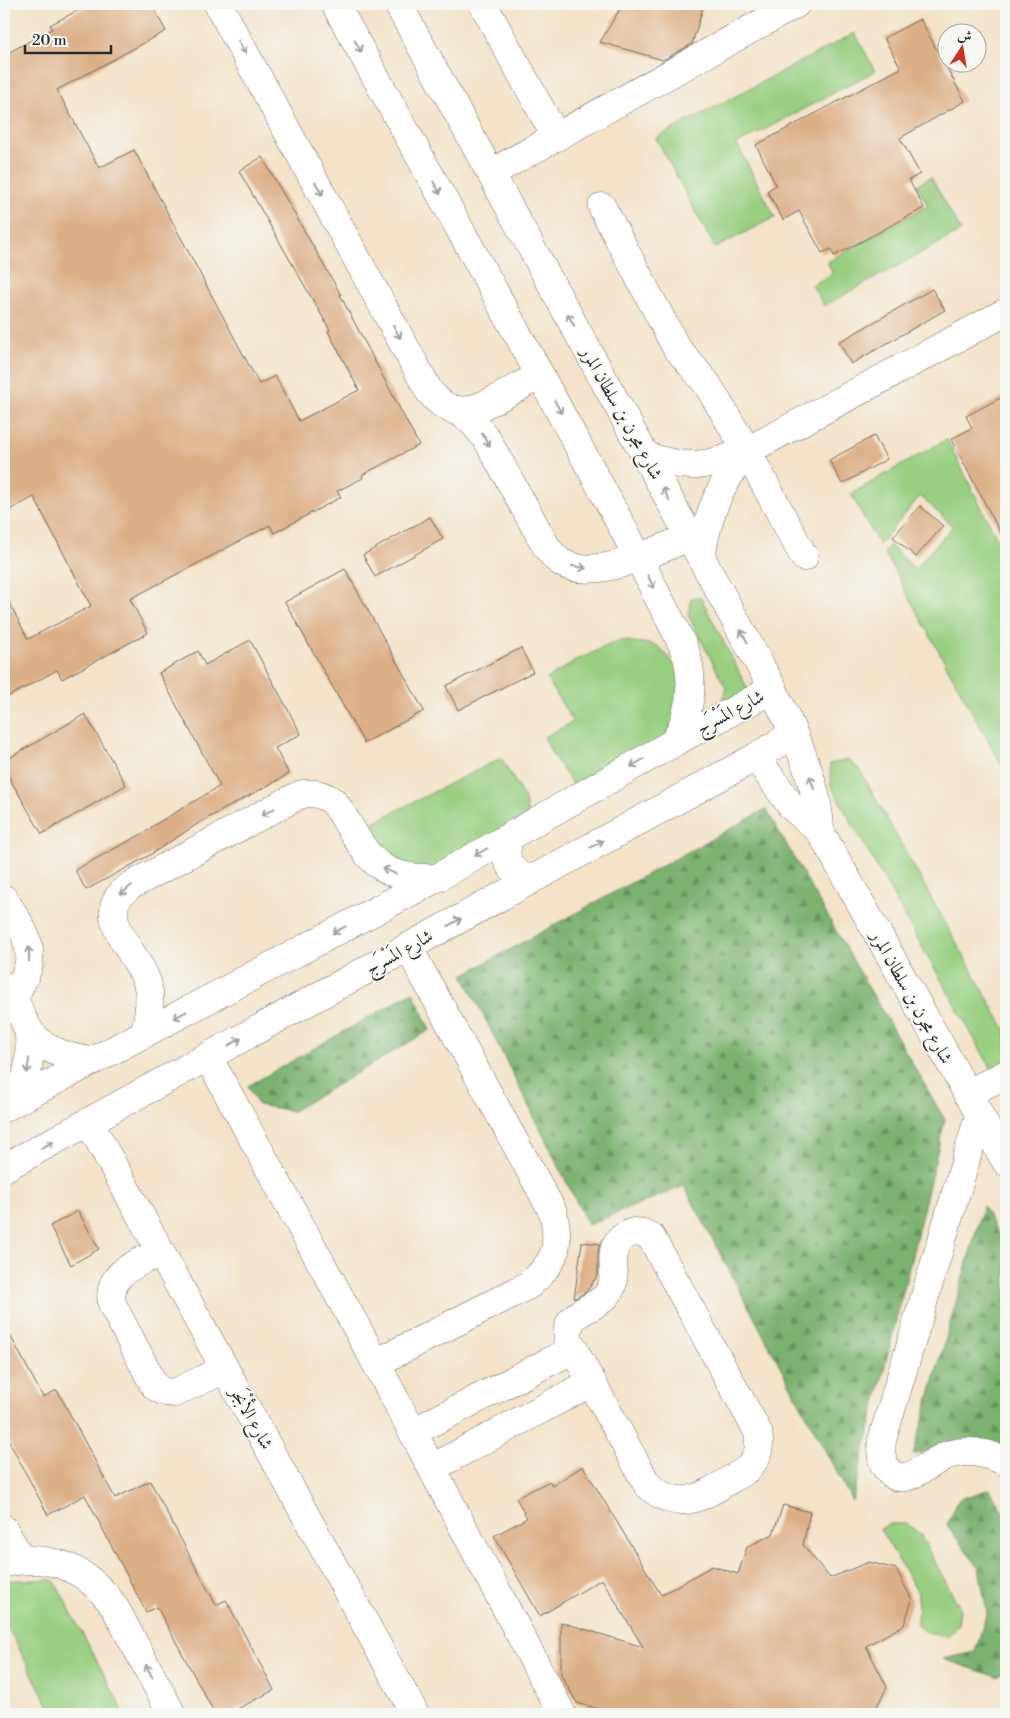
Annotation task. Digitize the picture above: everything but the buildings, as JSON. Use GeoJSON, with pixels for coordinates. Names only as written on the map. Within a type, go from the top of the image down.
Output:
{"type":"FeatureCollection","features":[{"type":"Feature","properties":{"kind":"street"},"geometry":{"type":"LineString","coordinates":[[218,4],[429,391],[442,405],[471,420],[486,438],[546,546],[561,562],[589,569],[695,548],[707,527],[720,490],[732,470],[748,451]]}},
{"type":"Feature","properties":{"kind":"street"},"geometry":{"type":"LineString","coordinates":[[335,4],[540,375],[639,558],[680,641],[687,657],[691,692],[683,726],[675,742]]}},
{"type":"Feature","properties":{"kind":"street","name":"شارع مجرن بن سلطان المرر"},"geometry":{"type":"LineString","coordinates":[[398,4],[772,689],[815,788],[820,831]]}},
{"type":"Feature","properties":{"kind":"street"},"geometry":{"type":"LineString","coordinates":[[483,4],[556,137]]}},
{"type":"Feature","properties":{"kind":"street"},"geometry":{"type":"LineString","coordinates":[[491,173],[796,4]]}},
{"type":"Feature","properties":{"kind":"street"},"geometry":{"type":"LineString","coordinates":[[602,207],[676,347],[707,384],[748,451],[804,557]]}},
{"type":"Feature","properties":{"kind":"street"},"geometry":{"type":"LineString","coordinates":[[646,456],[666,463],[687,466],[728,459],[748,451],[1006,312]]}},
{"type":"Feature","properties":{"kind":"street"},"geometry":{"type":"LineString","coordinates":[[451,409],[465,411],[480,408],[540,375]]}},
{"type":"Feature","properties":{"kind":"street","name":"شارع المَسْرَج"},"geometry":{"type":"LineString","coordinates":[[10,1105],[436,878],[772,689]]}},
{"type":"Feature","properties":{"kind":"street","name":"شارع المَسْرَج"},"geometry":{"type":"LineString","coordinates":[[4,1168],[756,757],[793,734]]}},
{"type":"Feature","properties":{"kind":"street","name":"شارع مجرن بن سلطان المرر"},"geometry":{"type":"LineString","coordinates":[[756,757],[792,807],[820,831],[1006,1162]]}},
{"type":"Feature","properties":{"kind":"street"},"geometry":{"type":"LineString","coordinates":[[144,1034],[148,1020],[149,992],[146,978],[114,918],[117,898],[123,890],[299,795],[318,793],[334,802],[370,859],[384,870],[401,876],[419,879],[436,878]]}},
{"type":"Feature","properties":{"kind":"street"},"geometry":{"type":"LineString","coordinates":[[511,835],[506,846],[511,868],[520,876],[531,880]]}},
{"type":"Feature","properties":{"kind":"street"},"geometry":{"type":"LineString","coordinates":[[4,899],[24,933],[30,956],[28,967],[8,992],[28,1028],[40,1042],[56,1052],[73,1059],[92,1061]]}},
{"type":"Feature","properties":{"kind":"street"},"geometry":{"type":"LineString","coordinates":[[376,1363],[529,1285],[544,1271],[555,1253],[557,1232],[553,1212],[408,947]]}},
{"type":"Feature","properties":{"kind":"street"},"geometry":{"type":"LineString","coordinates":[[10,1105],[25,1084],[29,1066],[28,1028]]}},
{"type":"Feature","properties":{"kind":"street"},"geometry":{"type":"LineString","coordinates":[[208,1056],[376,1363],[562,1714]]}},
{"type":"Feature","properties":{"kind":"street"},"geometry":{"type":"LineString","coordinates":[[1004,1464],[983,1453],[966,1451],[948,1454],[932,1461],[909,1477],[898,1477],[888,1472],[882,1462],[880,1451],[973,1105],[1006,1074]]}},
{"type":"Feature","properties":{"kind":"street","name":"شارع الأبْجَر"},"geometry":{"type":"LineString","coordinates":[[89,1122],[414,1714]]}},
{"type":"Feature","properties":{"kind":"street"},"geometry":{"type":"LineString","coordinates":[[634,1232],[643,1233],[651,1237],[758,1432],[759,1449],[756,1458],[746,1470],[692,1500],[679,1501],[666,1498],[647,1484],[574,1349],[568,1339],[568,1327],[575,1316],[598,1302],[610,1289],[614,1281],[612,1253],[619,1239],[634,1232]]}},
{"type":"Feature","properties":{"kind":"street"},"geometry":{"type":"LineString","coordinates":[[160,1252],[119,1275],[114,1281],[110,1296],[112,1304],[154,1385],[166,1393],[174,1393],[225,1369]]}},
{"type":"Feature","properties":{"kind":"street"},"geometry":{"type":"LineString","coordinates":[[413,1432],[574,1349]]}},
{"type":"Feature","properties":{"kind":"street"},"geometry":{"type":"LineString","coordinates":[[432,1468],[592,1382]]}},
{"type":"Feature","properties":{"kind":"street"},"geometry":{"type":"LineString","coordinates":[[4,1529],[12,1562],[49,1560],[87,1576],[102,1590],[114,1606],[172,1714]]}},
{"type":"Feature","properties":{"kind":"green space"},"geometry":{"type":"Polygon","coordinates":[[[855,33],[875,71],[737,144],[775,217],[715,248],[656,138],[855,33]]]}},
{"type":"Feature","properties":{"kind":"green space"},"geometry":{"type":"Polygon","coordinates":[[[931,177],[961,231],[824,306],[812,285],[833,273],[827,262],[928,206],[917,185],[931,177]]]}},
{"type":"Feature","properties":{"kind":"green space"},"geometry":{"type":"Polygon","coordinates":[[[947,439],[1006,556],[1006,773],[884,552],[890,545],[915,569],[953,526],[920,496],[879,545],[851,494],[947,439]]]}},
{"type":"Feature","properties":{"kind":"green space"},"geometry":{"type":"Polygon","coordinates":[[[691,598],[701,598],[754,701],[721,708],[726,688],[688,615],[691,598]]]}},
{"type":"Feature","properties":{"kind":"green space"},"geometry":{"type":"Polygon","coordinates":[[[619,640],[657,645],[690,680],[690,726],[576,789],[552,754],[544,737],[573,722],[547,679],[577,660],[619,640]]]}},
{"type":"Feature","properties":{"kind":"green space"},"geometry":{"type":"Polygon","coordinates":[[[501,758],[525,799],[528,814],[428,880],[394,867],[370,824],[501,758]]]}},
{"type":"Feature","properties":{"kind":"green space"},"geometry":{"type":"Polygon","coordinates":[[[848,760],[859,769],[1006,1031],[1006,1077],[992,1070],[831,786],[830,764],[848,760]]]}},
{"type":"Feature","properties":{"kind":"green space"},"geometry":{"type":"Polygon","coordinates":[[[766,809],[945,1120],[852,1501],[684,1186],[588,1225],[463,975],[766,809]]]}},
{"type":"Feature","properties":{"kind":"green space"},"geometry":{"type":"Polygon","coordinates":[[[413,992],[430,1030],[293,1111],[258,1105],[248,1086],[413,992]]]}},
{"type":"Feature","properties":{"kind":"green space"},"geometry":{"type":"Polygon","coordinates":[[[983,1206],[1006,1248],[1006,1457],[953,1442],[913,1455],[983,1206]]]}},
{"type":"Feature","properties":{"kind":"green space"},"geometry":{"type":"Polygon","coordinates":[[[990,1489],[1006,1517],[1006,1671],[997,1677],[943,1659],[975,1652],[987,1612],[979,1568],[947,1525],[959,1499],[990,1489]]]}},
{"type":"Feature","properties":{"kind":"green space"},"geometry":{"type":"Polygon","coordinates":[[[890,1524],[907,1524],[920,1534],[960,1608],[958,1625],[949,1635],[928,1633],[917,1625],[918,1593],[880,1529],[890,1524]]]}},
{"type":"Feature","properties":{"kind":"green space"},"geometry":{"type":"Polygon","coordinates":[[[9,1580],[54,1580],[125,1714],[53,1714],[4,1620],[4,1603],[9,1580]]]}}]}
